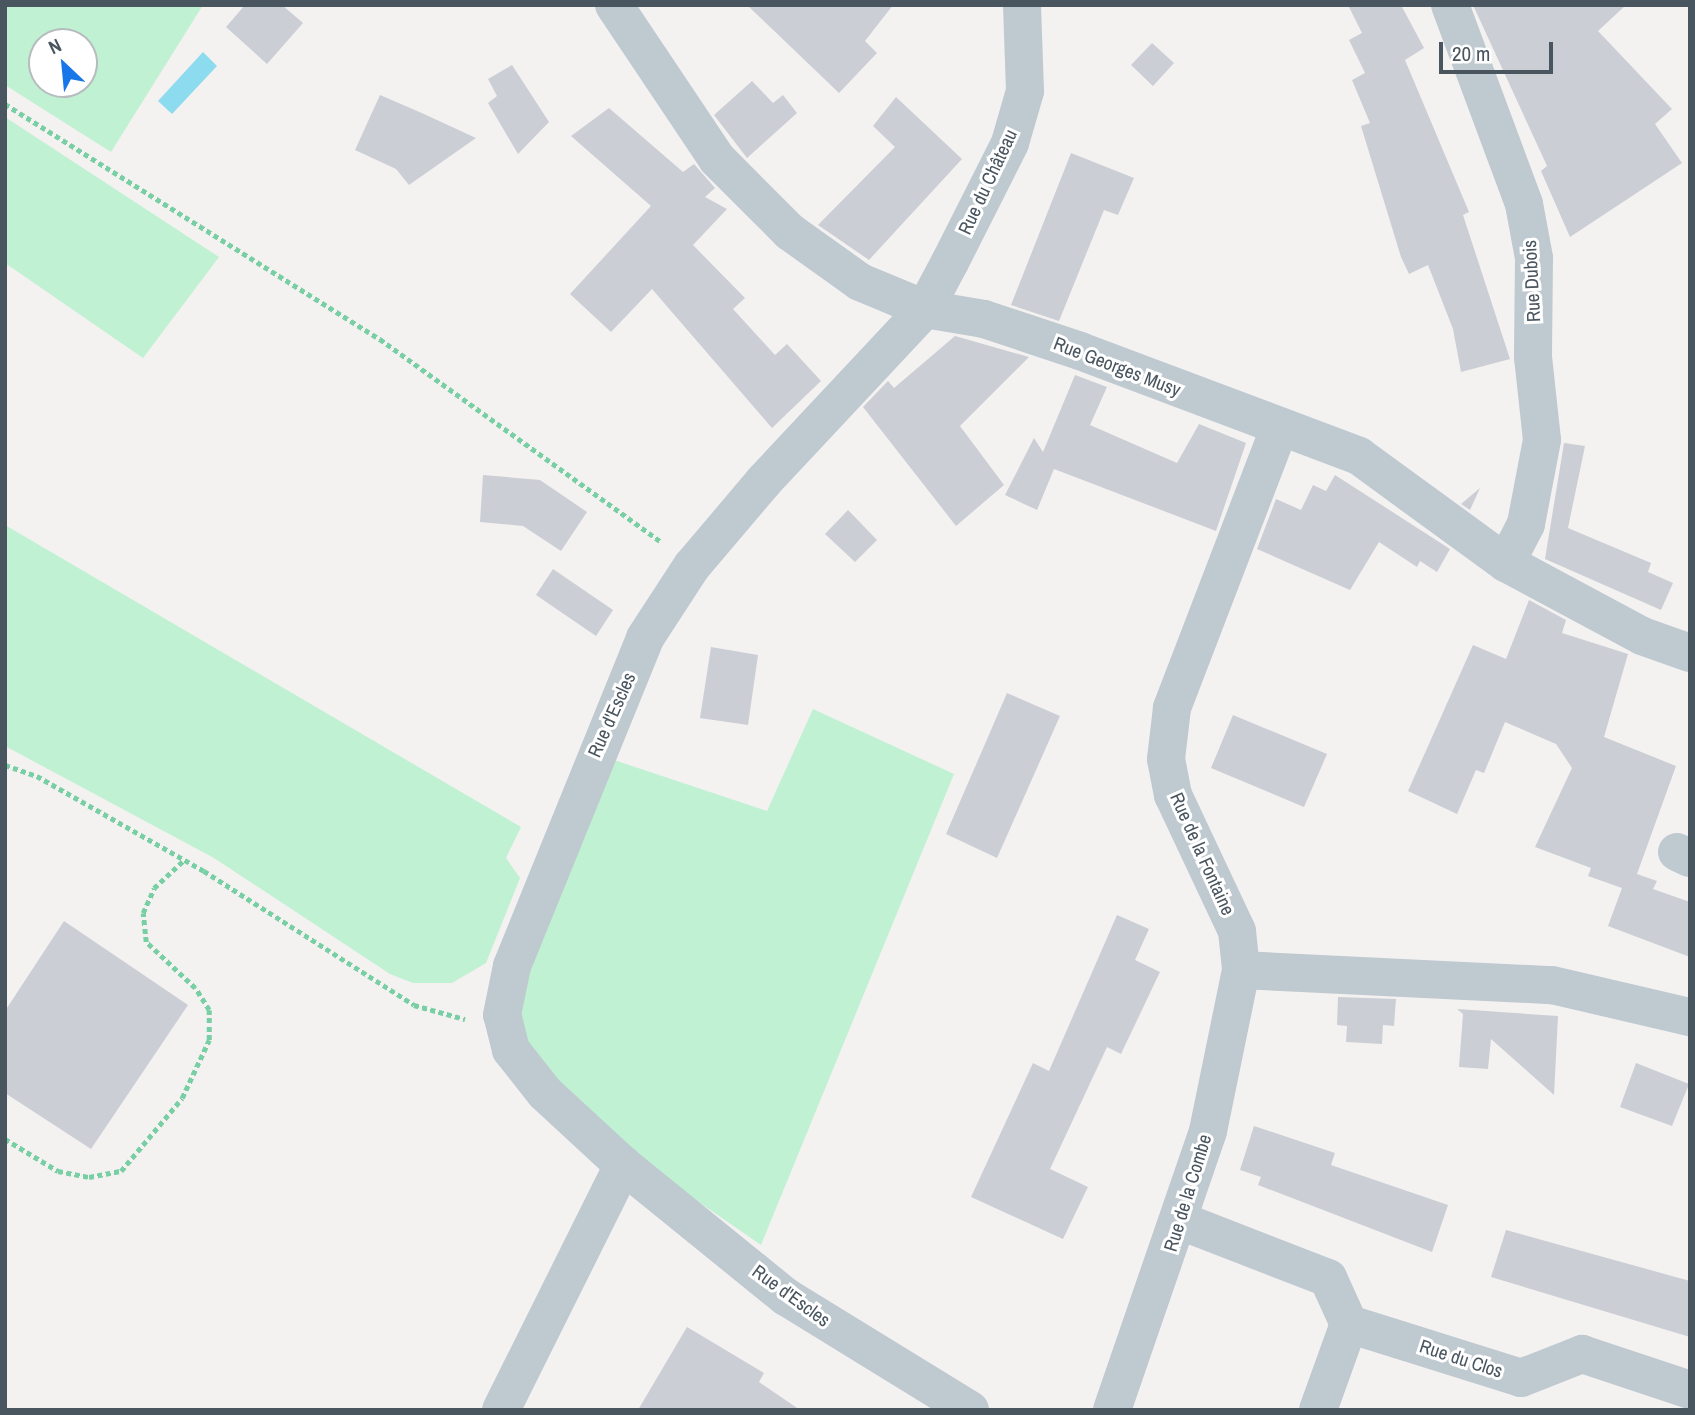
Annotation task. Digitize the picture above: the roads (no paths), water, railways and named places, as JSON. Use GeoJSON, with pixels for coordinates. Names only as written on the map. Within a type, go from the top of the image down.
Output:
{"type":"FeatureCollection","features":[{"type":"Feature","properties":{"kind":"street","name":"Rue Georges Musy"},"geometry":{"type":"LineString","coordinates":[[614,5],[717,159],[790,232],[860,282],[925,309],[1008,327],[1279,429],[1359,456],[1506,563],[1642,636],[1690,653]]}},
{"type":"Feature","properties":{"kind":"street","name":"Rue du Château"},"geometry":{"type":"LineString","coordinates":[[925,309],[1010,143],[1025,91],[1022,5]]}},
{"type":"Feature","properties":{"kind":"street","name":"Rue Dubois"},"geometry":{"type":"LineString","coordinates":[[1450,5],[1524,204],[1534,258],[1533,357],[1542,440],[1526,524],[1506,563]]}},
{"type":"Feature","properties":{"kind":"street","name":"Rue d'Escles"},"geometry":{"type":"LineString","coordinates":[[925,309],[692,566],[645,638],[591,761],[512,966],[504,1022],[511,1050],[545,1093],[624,1165],[786,1297],[970,1410]]}},
{"type":"Feature","properties":{"kind":"street","name":"Rue de la Fontaine"},"geometry":{"type":"LineString","coordinates":[[1241,970],[1237,931],[1173,795],[1166,759],[1172,708],[1279,429]]}},
{"type":"Feature","properties":{"kind":"street"},"geometry":{"type":"LineString","coordinates":[[1241,970],[1552,985],[1690,1017]]}},
{"type":"Feature","properties":{"kind":"street","name":"Rue de la Combe"},"geometry":{"type":"LineString","coordinates":[[1112,1410],[1181,1221],[1208,1131],[1241,970]]}},
{"type":"Feature","properties":{"kind":"street"},"geometry":{"type":"LineString","coordinates":[[501,1410],[624,1165]]}},
{"type":"Feature","properties":{"kind":"street"},"geometry":{"type":"LineString","coordinates":[[1181,1221],[1328,1278],[1349,1324],[1318,1410]]}},
{"type":"Feature","properties":{"kind":"street","name":"Rue du Clos"},"geometry":{"type":"LineString","coordinates":[[1349,1324],[1521,1378],[1583,1353],[1690,1390]]}},
{"type":"Feature","properties":{"kind":"water"},"geometry":{"type":"Polygon","coordinates":[[[203,52],[217,66],[172,114],[158,101],[203,52]]]}}]}
